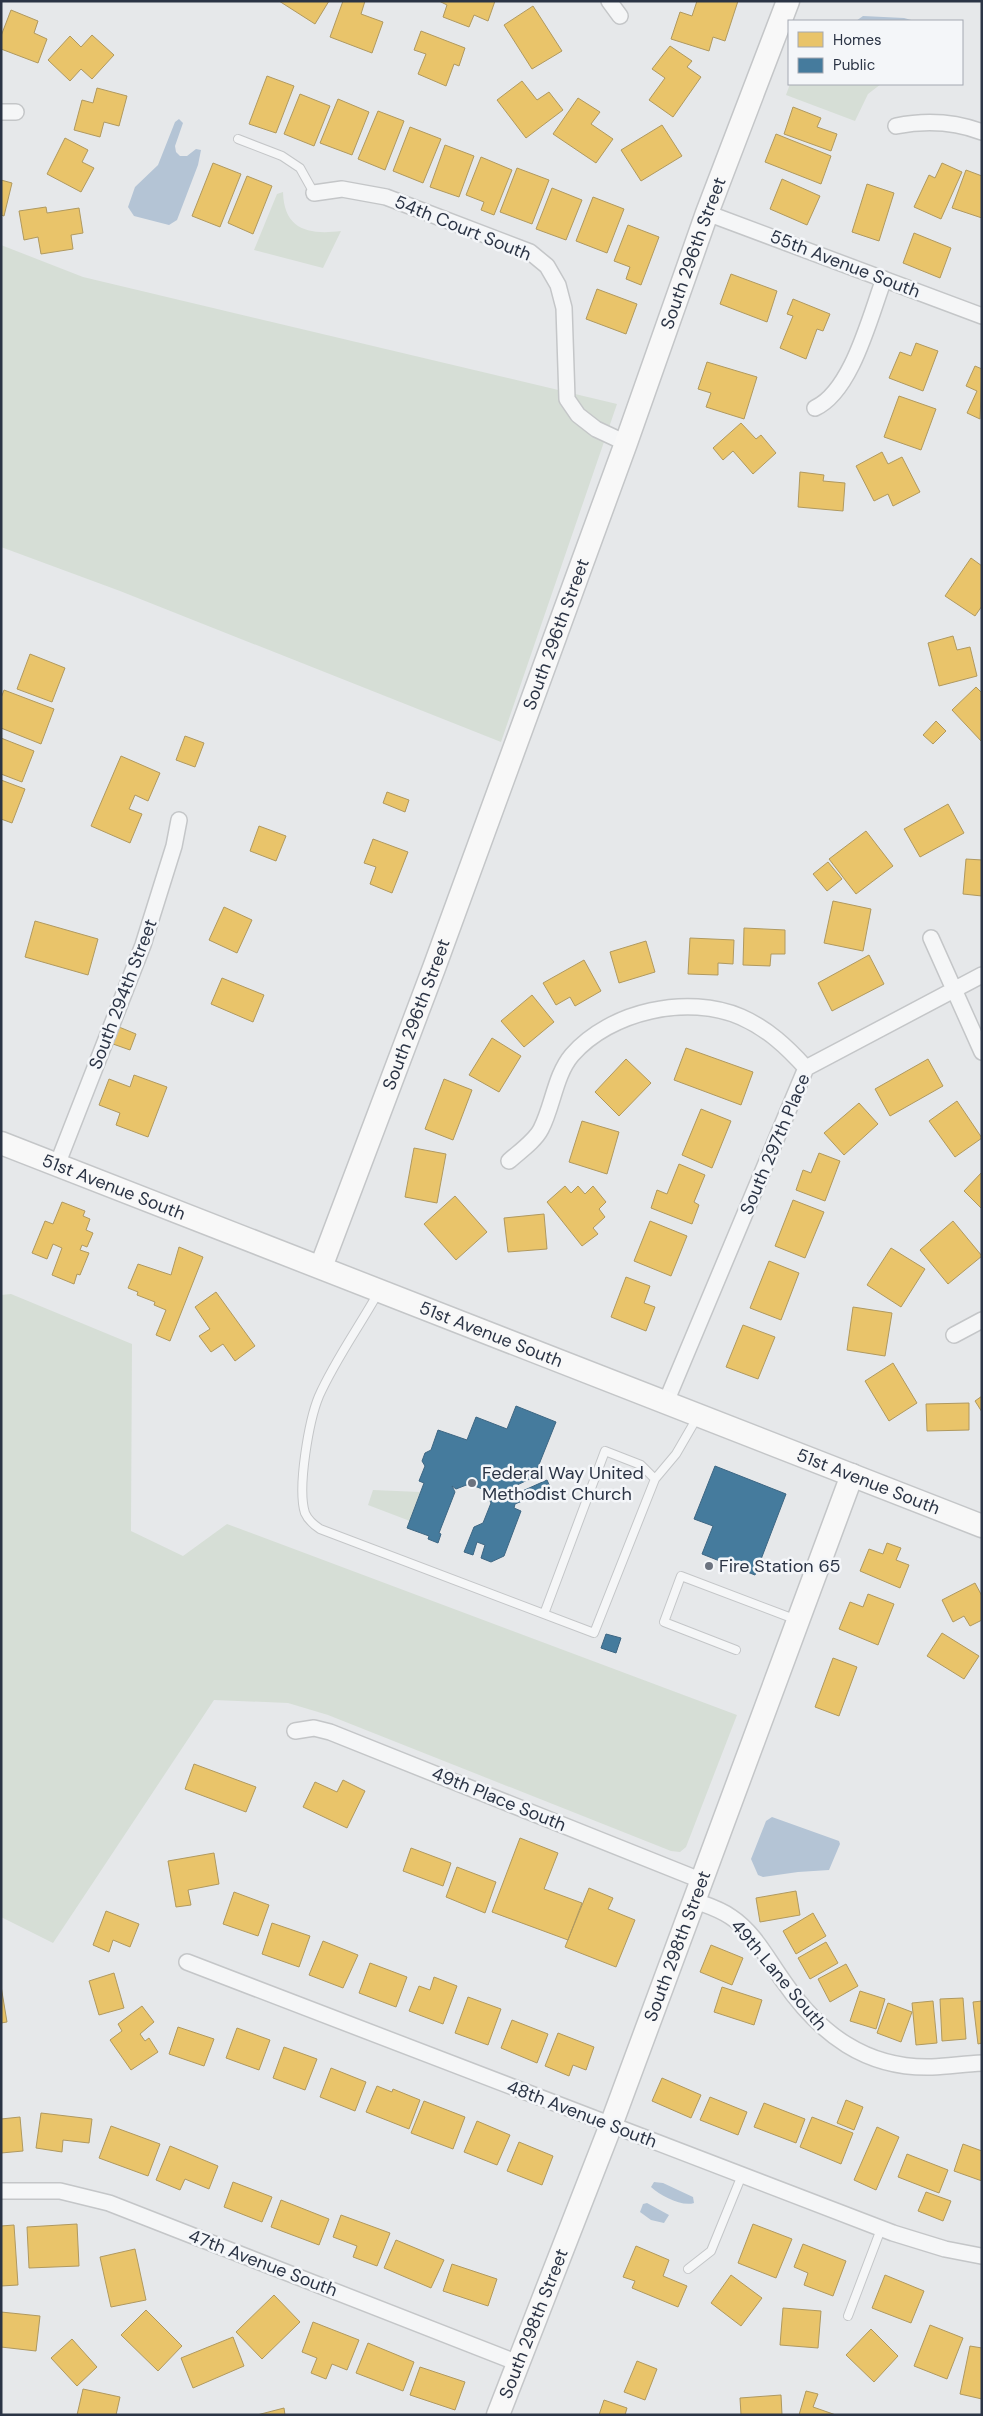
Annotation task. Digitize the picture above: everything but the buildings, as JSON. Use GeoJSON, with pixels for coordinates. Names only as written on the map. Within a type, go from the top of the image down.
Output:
{"type":"FeatureCollection","features":[{"type":"Feature","properties":{"kind":"street"},"geometry":{"type":"LineString","coordinates":[[609,1],[620,16]]}},
{"type":"Feature","properties":{"kind":"street","name":"South 296th Street"},"geometry":{"type":"LineString","coordinates":[[321,1267],[434,968],[626,444],[707,213],[788,1]]}},
{"type":"Feature","properties":{"kind":"street"},"geometry":{"type":"LineString","coordinates":[[896,126],[919,122],[937,122],[982,132]]}},
{"type":"Feature","properties":{"kind":"street","name":"54th Court South"},"geometry":{"type":"LineString","coordinates":[[314,193],[342,189],[386,198],[530,252],[547,266],[558,285],[564,308],[567,399],[578,416],[626,444]]}},
{"type":"Feature","properties":{"kind":"street","name":"55th Avenue South"},"geometry":{"type":"LineString","coordinates":[[707,213],[982,316]]}},
{"type":"Feature","properties":{"kind":"street"},"geometry":{"type":"LineString","coordinates":[[815,408],[830,399],[845,379],[884,279]]}},
{"type":"Feature","properties":{"kind":"street","name":"South 294th Street"},"geometry":{"type":"LineString","coordinates":[[57,1165],[143,945],[172,854],[179,820]]}},
{"type":"Feature","properties":{"kind":"street"},"geometry":{"type":"LineString","coordinates":[[931,938],[982,1052]]}},
{"type":"Feature","properties":{"kind":"street","name":"South 297th Place"},"geometry":{"type":"LineString","coordinates":[[666,1402],[806,1068],[954,988],[982,975]]}},
{"type":"Feature","properties":{"kind":"street"},"geometry":{"type":"LineString","coordinates":[[510,1161],[541,1131],[563,1071],[571,1057],[584,1043],[601,1031],[636,1016],[654,1011],[691,1007],[724,1011],[748,1020],[774,1035],[806,1068]]}},
{"type":"Feature","properties":{"kind":"street","name":"51st Avenue South"},"geometry":{"type":"LineString","coordinates":[[1,1143],[982,1526]]}},
{"type":"Feature","properties":{"kind":"street"},"geometry":{"type":"LineString","coordinates":[[954,1335],[982,1320]]}},
{"type":"Feature","properties":{"kind":"street","name":"South 298th Street"},"geometry":{"type":"LineString","coordinates":[[498,2415],[610,2125],[852,1475]]}},
{"type":"Feature","properties":{"kind":"street","name":"49th Place South"},"geometry":{"type":"LineString","coordinates":[[296,1731],[314,1728],[330,1732],[697,1890]]}},
{"type":"Feature","properties":{"kind":"street","name":"49th Lane South"},"geometry":{"type":"LineString","coordinates":[[697,1890],[740,1924],[758,1944],[802,2007],[826,2031],[842,2042],[875,2058],[902,2065],[932,2067],[982,2062]]}},
{"type":"Feature","properties":{"kind":"street","name":"48th Avenue South"},"geometry":{"type":"LineString","coordinates":[[186,1962],[881,2229],[937,2247],[981,2257]]}},
{"type":"Feature","properties":{"kind":"street","name":"47th Avenue South"},"geometry":{"type":"LineString","coordinates":[[1,2191],[60,2191],[109,2203],[518,2363]]}},
{"type":"Feature","properties":{"kind":"lane"},"geometry":{"type":"LineString","coordinates":[[238,139],[282,156],[300,168],[314,193]]}},
{"type":"Feature","properties":{"kind":"lane"},"geometry":{"type":"LineString","coordinates":[[381,1290],[318,1398],[303,1474],[302,1496],[306,1515],[312,1524],[320,1529],[594,1633],[655,1479],[676,1454],[699,1414]]}},
{"type":"Feature","properties":{"kind":"lane"},"geometry":{"type":"LineString","coordinates":[[544,1614],[605,1451],[641,1465],[655,1479]]}},
{"type":"Feature","properties":{"kind":"lane"},"geometry":{"type":"LineString","coordinates":[[736,1650],[664,1622],[681,1576],[799,1621]]}},
{"type":"Feature","properties":{"kind":"lane"},"geometry":{"type":"LineString","coordinates":[[688,2268],[711,2251],[742,2175]]}},
{"type":"Feature","properties":{"kind":"lane"},"geometry":{"type":"LineString","coordinates":[[848,2316],[881,2229]]}},
{"type":"Feature","properties":{"kind":"shaded area"},"geometry":{"type":"Polygon","coordinates":[[[790,85],[880,85],[868,94],[855,121],[786,95],[790,85]]]}},
{"type":"Feature","properties":{"kind":"shaded area"},"geometry":{"type":"Polygon","coordinates":[[[283,192],[284,205],[288,215],[300,227],[319,232],[341,231],[323,268],[254,250],[277,194],[283,192]]]}},
{"type":"Feature","properties":{"kind":"shaded area"},"geometry":{"type":"Polygon","coordinates":[[[1,245],[83,277],[617,404],[501,742],[120,591],[1,547],[1,245]]]}},
{"type":"Feature","properties":{"kind":"shaded area"},"geometry":{"type":"Polygon","coordinates":[[[11,1294],[132,1344],[131,1531],[183,1556],[227,1524],[737,1715],[686,1847],[680,1852],[671,1851],[328,1715],[288,1703],[214,1700],[53,1943],[1,1917],[1,1295],[11,1294]]]}},
{"type":"Feature","properties":{"kind":"shaded area"},"geometry":{"type":"Polygon","coordinates":[[[373,1490],[420,1492],[410,1521],[368,1505],[373,1490]]]}},
{"type":"Feature","properties":{"kind":"water"},"geometry":{"type":"Polygon","coordinates":[[[863,16],[911,20],[857,20],[863,16]]]}},
{"type":"Feature","properties":{"kind":"water"},"geometry":{"type":"Polygon","coordinates":[[[179,119],[183,123],[175,146],[176,152],[180,156],[187,156],[196,149],[201,150],[198,165],[177,220],[169,225],[134,216],[128,207],[135,187],[158,165],[175,122],[179,119]]]}},
{"type":"Feature","properties":{"kind":"water"},"geometry":{"type":"Polygon","coordinates":[[[772,1817],[839,1841],[840,1844],[829,1870],[763,1877],[758,1875],[751,1859],[766,1821],[772,1817]]]}},
{"type":"Feature","properties":{"kind":"water"},"geometry":{"type":"Polygon","coordinates":[[[654,2182],[663,2183],[693,2197],[694,2203],[678,2202],[660,2194],[651,2187],[654,2182]]]}},
{"type":"Feature","properties":{"kind":"water"},"geometry":{"type":"Polygon","coordinates":[[[647,2203],[669,2215],[664,2223],[651,2220],[640,2212],[643,2204],[647,2203]]]}},
{"type":"Feature","properties":{"kind":"place","name":"Federal Way United Methodist Church"},"geometry":{"type":"Point","coordinates":[472,1483]}},
{"type":"Feature","properties":{"kind":"place","name":"Fire Station 65"},"geometry":{"type":"Point","coordinates":[709,1566]}}]}
